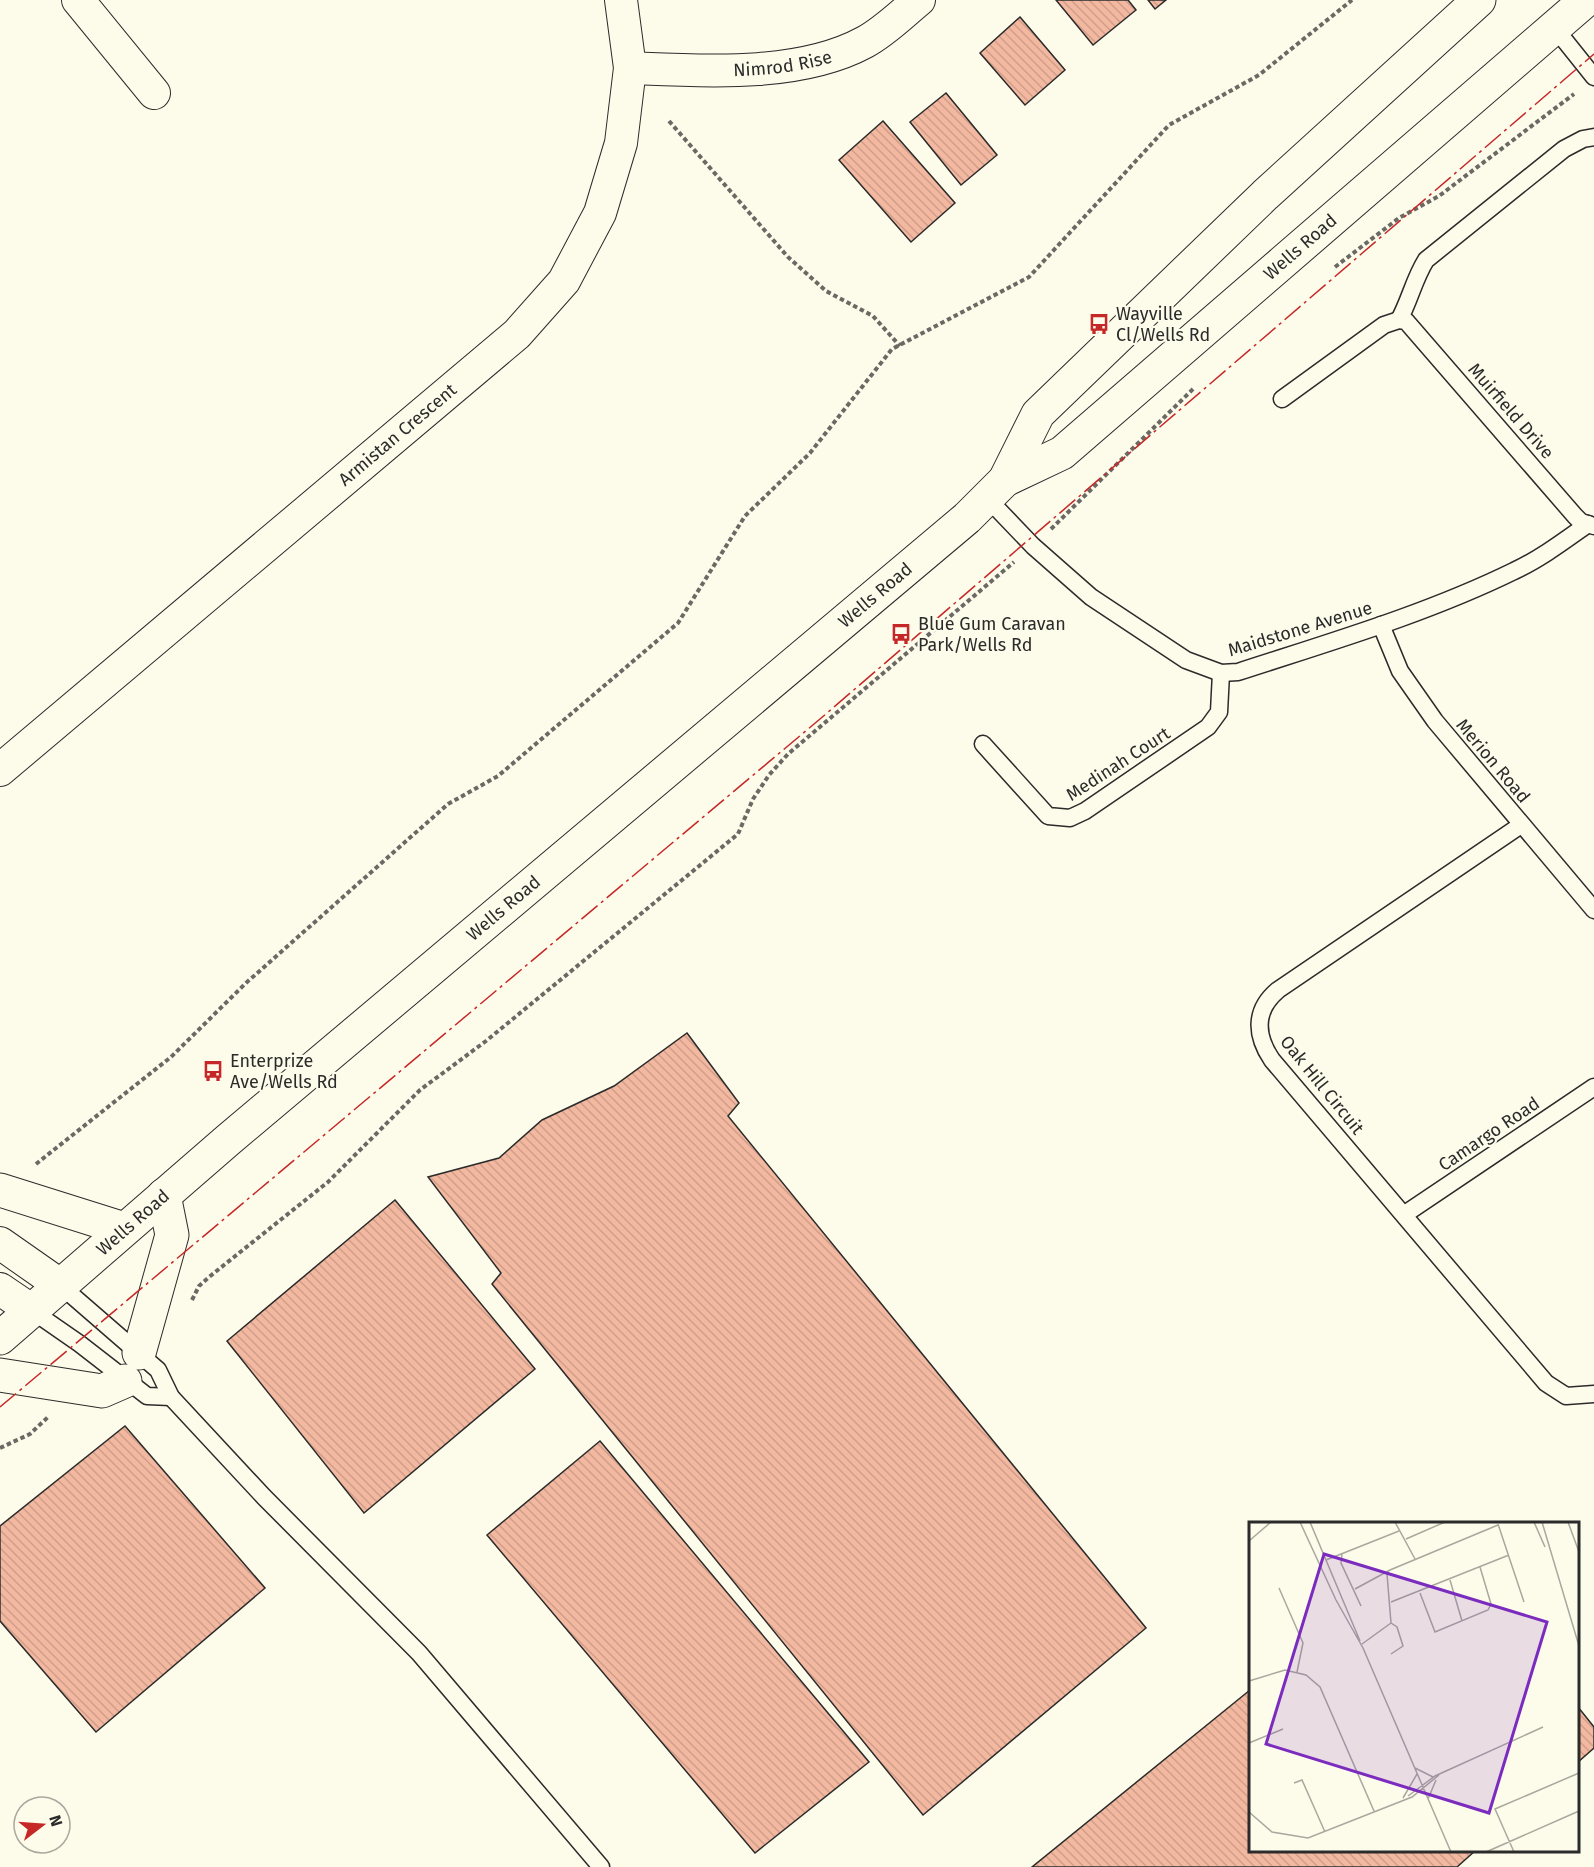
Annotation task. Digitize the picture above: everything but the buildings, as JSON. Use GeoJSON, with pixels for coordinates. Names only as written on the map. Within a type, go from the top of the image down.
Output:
{"type":"FeatureCollection","features":[{"type":"Feature","properties":{"kind":"main road","name":"Wells Road"},"geometry":{"type":"LineString","coordinates":[[996,489],[1038,414],[1265,195],[1479,0]]}},
{"type":"Feature","properties":{"kind":"main road","name":"Wells Road"},"geometry":{"type":"LineString","coordinates":[[0,1338],[124,1229],[585,842],[996,489],[1062,453],[1586,0]]}},
{"type":"Feature","properties":{"kind":"main road"},"geometry":{"type":"LineString","coordinates":[[13,1195],[124,1229]]}},
{"type":"Feature","properties":{"kind":"main road"},"geometry":{"type":"LineString","coordinates":[[0,1375],[102,1391],[132,1367],[152,1306],[171,1235],[164,1195]]}},
{"type":"Feature","properties":{"kind":"street"},"geometry":{"type":"LineString","coordinates":[[78,0],[154,93]]}},
{"type":"Feature","properties":{"kind":"street","name":"Armistan Crescent"},"geometry":{"type":"LineString","coordinates":[[0,770],[517,334],[564,281],[600,213],[621,143],[630,68],[621,0]]}},
{"type":"Feature","properties":{"kind":"street","name":"Nimrod Rise"},"geometry":{"type":"LineString","coordinates":[[630,68],[727,71],[778,68],[833,55],[865,42],[919,0]]}},
{"type":"Feature","properties":{"kind":"street"},"geometry":{"type":"LineString","coordinates":[[0,1243],[60,1285]]}},
{"type":"Feature","properties":{"kind":"street"},"geometry":{"type":"LineString","coordinates":[[0,1288],[31,1310]]}},
{"type":"Feature","properties":{"kind":"lane"},"geometry":{"type":"LineString","coordinates":[[1554,27],[1594,77]]}},
{"type":"Feature","properties":{"kind":"lane"},"geometry":{"type":"LineString","coordinates":[[1282,399],[1374,332],[1399,320],[1411,296],[1417,274],[1426,261],[1564,149],[1583,139],[1594,137]]}},
{"type":"Feature","properties":{"kind":"lane","name":"Muirfield Drive"},"geometry":{"type":"LineString","coordinates":[[1399,320],[1413,326],[1575,516],[1591,525]]}},
{"type":"Feature","properties":{"kind":"lane","name":"Maidstone Avenue"},"geometry":{"type":"LineString","coordinates":[[996,489],[1033,546],[1091,597],[1186,660],[1221,673],[1238,672],[1381,625],[1515,571],[1591,525]]}},
{"type":"Feature","properties":{"kind":"lane","name":"Merion Road"},"geometry":{"type":"LineString","coordinates":[[1381,625],[1400,671],[1435,721],[1594,910]]}},
{"type":"Feature","properties":{"kind":"lane","name":"Medinah Court"},"geometry":{"type":"LineString","coordinates":[[983,744],[1048,816],[1070,818],[1085,812],[1208,727],[1219,712],[1221,673]]}},
{"type":"Feature","properties":{"kind":"lane","name":"Oak Hill Circuit"},"geometry":{"type":"LineString","coordinates":[[1521,825],[1278,990],[1269,998],[1261,1011],[1259,1031],[1272,1060],[1405,1214],[1546,1383],[1566,1396],[1594,1394]]}},
{"type":"Feature","properties":{"kind":"lane","name":"Camargo Road"},"geometry":{"type":"LineString","coordinates":[[1405,1214],[1594,1087]]}},
{"type":"Feature","properties":{"kind":"lane"},"geometry":{"type":"LineString","coordinates":[[60,1285],[132,1367],[147,1396],[171,1397]]}},
{"type":"Feature","properties":{"kind":"lane"},"geometry":{"type":"LineString","coordinates":[[31,1310],[80,1344],[132,1367],[158,1370],[171,1397],[264,1497],[419,1653],[601,1867]]}},
{"type":"Feature","properties":{"kind":"path"},"geometry":{"type":"LineString","coordinates":[[13,1195],[45,1155],[171,1057],[246,983],[448,804],[498,776],[678,623],[745,516],[810,453],[892,350],[1029,276],[1169,125],[1258,75],[1352,0]]}},
{"type":"Feature","properties":{"kind":"path"},"geometry":{"type":"LineString","coordinates":[[1333,268],[1399,218],[1439,196],[1576,93]]}},
{"type":"Feature","properties":{"kind":"path"},"geometry":{"type":"LineString","coordinates":[[669,121],[788,257],[826,291],[873,316],[900,346]]}},
{"type":"Feature","properties":{"kind":"path"},"geometry":{"type":"LineString","coordinates":[[152,1306],[186,1305],[192,1300],[199,1286],[209,1277],[328,1182],[420,1090],[486,1041],[738,834],[753,800],[769,775],[788,754],[1033,546],[1197,386]]}},
{"type":"Feature","properties":{"kind":"path"},"geometry":{"type":"LineString","coordinates":[[0,1448],[40,1427],[49,1417],[58,1384]]}},
{"type":"Feature","properties":{"kind":"power"},"geometry":{"type":"LineString","coordinates":[[0,1407],[820,719],[1594,54]]}},
{"type":"Feature","properties":{"kind":"place","name":"Wayville Cl/Wells Rd"},"geometry":{"type":"Point","coordinates":[1099,324]}},
{"type":"Feature","properties":{"kind":"place","name":"Blue Gum Caravan Park/Wells Rd"},"geometry":{"type":"Point","coordinates":[901,634]}},
{"type":"Feature","properties":{"kind":"place","name":"Enterprize Ave/Wells Rd"},"geometry":{"type":"Point","coordinates":[213,1071]}}]}
